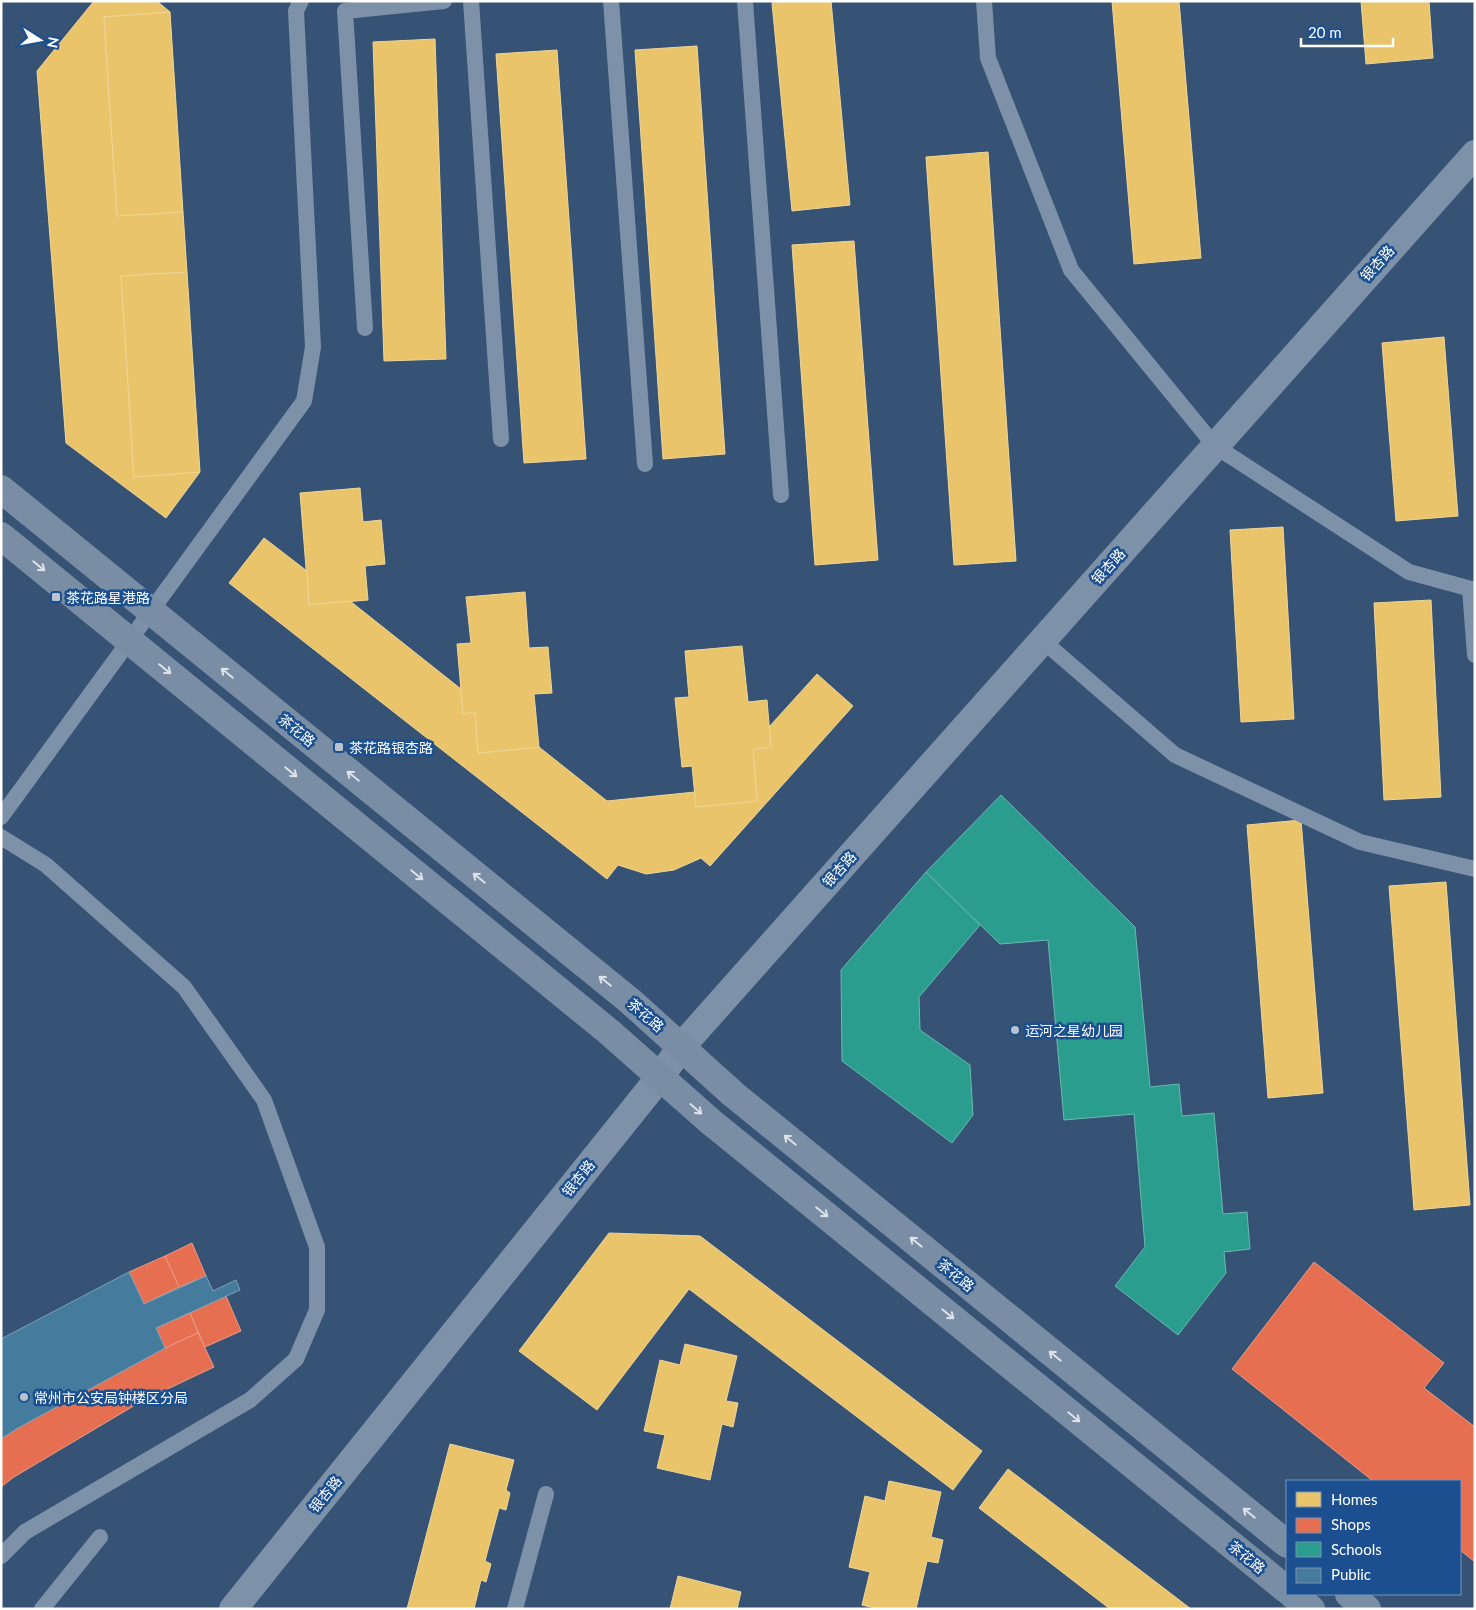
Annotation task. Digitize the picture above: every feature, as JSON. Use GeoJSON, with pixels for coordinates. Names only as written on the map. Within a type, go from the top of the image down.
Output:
{"type":"FeatureCollection","features":[{"type":"Feature","properties":{"kind":"main road","name":"茶花路"},"geometry":{"type":"LineString","coordinates":[[1,489],[630,1001],[733,1094],[1286,1543]]}},
{"type":"Feature","properties":{"kind":"main road","name":"茶花路"},"geometry":{"type":"LineString","coordinates":[[1,536],[608,1031],[718,1128],[1286,1589]]}},
{"type":"Feature","properties":{"kind":"main road"},"geometry":{"type":"LineString","coordinates":[[1293,1595],[1311,1609]]}},
{"type":"Feature","properties":{"kind":"main road"},"geometry":{"type":"LineString","coordinates":[[1349,1595],[1367,1609]]}},
{"type":"Feature","properties":{"kind":"street","name":"银杏路"},"geometry":{"type":"LineString","coordinates":[[233,1609],[660,1077],[682,1047],[1475,154]]}},
{"type":"Feature","properties":{"kind":"lane"},"geometry":{"type":"LineString","coordinates":[[1,817],[304,401],[313,347],[296,11],[301,1]]}},
{"type":"Feature","properties":{"kind":"lane"},"geometry":{"type":"LineString","coordinates":[[365,328],[345,11],[444,1]]}},
{"type":"Feature","properties":{"kind":"lane"},"geometry":{"type":"LineString","coordinates":[[471,1],[501,439]]}},
{"type":"Feature","properties":{"kind":"lane"},"geometry":{"type":"LineString","coordinates":[[611,1],[645,464]]}},
{"type":"Feature","properties":{"kind":"lane"},"geometry":{"type":"LineString","coordinates":[[745,1],[781,495]]}},
{"type":"Feature","properties":{"kind":"lane"},"geometry":{"type":"LineString","coordinates":[[984,1],[988,58],[1071,270],[1215,446],[1410,572],[1473,589],[1475,655]]}},
{"type":"Feature","properties":{"kind":"lane"},"geometry":{"type":"LineString","coordinates":[[1042,640],[1175,755],[1360,842],[1475,869]]}},
{"type":"Feature","properties":{"kind":"lane"},"geometry":{"type":"LineString","coordinates":[[1,837],[46,865],[184,987],[264,1100],[317,1247],[317,1310],[296,1359],[250,1400],[25,1532],[1,1556]]}},
{"type":"Feature","properties":{"kind":"lane"},"geometry":{"type":"LineString","coordinates":[[515,1609],[546,1494]]}},
{"type":"Feature","properties":{"kind":"lane"},"geometry":{"type":"LineString","coordinates":[[42,1609],[100,1537]]}},
{"type":"Feature","properties":{"kind":"building: Homes"},"geometry":{"type":"Polygon","coordinates":[[[94,1],[157,1],[170,12],[104,17],[117,216],[183,212],[187,272],[121,276],[134,477],[200,472],[166,518],[66,443],[37,71],[94,1]]]}},
{"type":"Feature","properties":{"kind":"building: Homes"},"geometry":{"type":"Polygon","coordinates":[[[831,1],[850,205],[792,211],[772,3],[831,1]]]}},
{"type":"Feature","properties":{"kind":"building: Homes"},"geometry":{"type":"Polygon","coordinates":[[[1112,1],[1179,1],[1201,258],[1134,264],[1112,1]]]}},
{"type":"Feature","properties":{"kind":"building: Homes"},"geometry":{"type":"Polygon","coordinates":[[[1361,1],[1429,1],[1433,58],[1366,64],[1361,1]]]}},
{"type":"Feature","properties":{"kind":"building: Homes"},"geometry":{"type":"Polygon","coordinates":[[[170,12],[183,212],[117,216],[104,17],[170,12]]]}},
{"type":"Feature","properties":{"kind":"building: Homes"},"geometry":{"type":"Polygon","coordinates":[[[435,39],[446,359],[384,361],[373,42],[435,39]]]}},
{"type":"Feature","properties":{"kind":"building: Homes"},"geometry":{"type":"Polygon","coordinates":[[[697,46],[725,454],[663,459],[635,50],[697,46]]]}},
{"type":"Feature","properties":{"kind":"building: Homes"},"geometry":{"type":"Polygon","coordinates":[[[557,50],[586,459],[524,463],[496,54],[557,50]]]}},
{"type":"Feature","properties":{"kind":"building: Homes"},"geometry":{"type":"Polygon","coordinates":[[[988,152],[1016,561],[954,565],[926,157],[988,152]]]}},
{"type":"Feature","properties":{"kind":"building: Homes"},"geometry":{"type":"Polygon","coordinates":[[[854,241],[878,560],[815,565],[792,245],[854,241]]]}},
{"type":"Feature","properties":{"kind":"building: Homes"},"geometry":{"type":"Polygon","coordinates":[[[187,272],[200,472],[134,477],[121,276],[187,272]]]}},
{"type":"Feature","properties":{"kind":"building: Homes"},"geometry":{"type":"Polygon","coordinates":[[[1444,337],[1458,516],[1396,521],[1382,343],[1444,337]]]}},
{"type":"Feature","properties":{"kind":"building: Homes"},"geometry":{"type":"Polygon","coordinates":[[[360,488],[363,522],[381,520],[385,564],[365,566],[368,600],[309,605],[300,493],[360,488]]]}},
{"type":"Feature","properties":{"kind":"building: Homes"},"geometry":{"type":"Polygon","coordinates":[[[1283,527],[1294,719],[1241,722],[1230,530],[1283,527]]]}},
{"type":"Feature","properties":{"kind":"building: Homes"},"geometry":{"type":"Polygon","coordinates":[[[264,538],[307,571],[309,605],[350,601],[461,689],[463,714],[475,712],[478,753],[539,747],[607,801],[695,792],[696,807],[757,801],[753,749],[771,747],[769,727],[817,674],[853,706],[710,866],[701,858],[674,870],[646,874],[618,865],[607,879],[229,583],[264,538]]]}},
{"type":"Feature","properties":{"kind":"building: Homes"},"geometry":{"type":"Polygon","coordinates":[[[525,592],[529,648],[548,647],[552,693],[534,694],[539,747],[478,753],[475,712],[463,714],[457,644],[471,643],[466,597],[525,592]]]}},
{"type":"Feature","properties":{"kind":"building: Homes"},"geometry":{"type":"Polygon","coordinates":[[[1431,600],[1441,797],[1384,800],[1374,603],[1431,600]]]}},
{"type":"Feature","properties":{"kind":"building: Homes"},"geometry":{"type":"Polygon","coordinates":[[[742,646],[748,702],[767,700],[771,747],[753,749],[757,801],[696,807],[692,766],[682,767],[675,698],[689,697],[685,651],[742,646]]]}},
{"type":"Feature","properties":{"kind":"building: Homes"},"geometry":{"type":"Polygon","coordinates":[[[1301,820],[1323,1093],[1268,1098],[1247,825],[1301,820]]]}},
{"type":"Feature","properties":{"kind":"building: Homes"},"geometry":{"type":"Polygon","coordinates":[[[1446,882],[1470,1205],[1414,1210],[1389,886],[1446,882]]]}},
{"type":"Feature","properties":{"kind":"building: Homes"},"geometry":{"type":"Polygon","coordinates":[[[609,1233],[700,1236],[982,1451],[953,1490],[689,1289],[597,1410],[519,1351],[609,1233]]]}},
{"type":"Feature","properties":{"kind":"building: Homes"},"geometry":{"type":"Polygon","coordinates":[[[685,1344],[737,1356],[726,1401],[738,1403],[733,1427],[722,1424],[710,1480],[657,1468],[665,1435],[644,1431],[660,1360],[680,1365],[685,1344]]]}},
{"type":"Feature","properties":{"kind":"building: Homes"},"geometry":{"type":"Polygon","coordinates":[[[450,1444],[514,1460],[506,1490],[510,1493],[506,1510],[499,1508],[485,1561],[491,1564],[486,1582],[481,1580],[474,1609],[407,1609],[450,1444]]]}},
{"type":"Feature","properties":{"kind":"building: Homes"},"geometry":{"type":"Polygon","coordinates":[[[1008,1469],[1191,1609],[1110,1609],[979,1508],[1008,1469]]]}},
{"type":"Feature","properties":{"kind":"building: Homes"},"geometry":{"type":"Polygon","coordinates":[[[889,1481],[941,1492],[931,1537],[943,1540],[938,1563],[927,1561],[916,1609],[879,1609],[862,1605],[870,1572],[849,1567],[865,1496],[885,1501],[889,1481]]]}},
{"type":"Feature","properties":{"kind":"building: Homes"},"geometry":{"type":"Polygon","coordinates":[[[678,1576],[741,1592],[737,1609],[670,1609],[678,1576]]]}},
{"type":"Feature","properties":{"kind":"building: Shops"},"geometry":{"type":"Polygon","coordinates":[[[192,1243],[206,1276],[179,1287],[165,1256],[192,1243]]]}},
{"type":"Feature","properties":{"kind":"building: Shops"},"geometry":{"type":"Polygon","coordinates":[[[165,1256],[179,1287],[144,1304],[129,1272],[165,1256]]]}},
{"type":"Feature","properties":{"kind":"building: Shops"},"geometry":{"type":"Polygon","coordinates":[[[1314,1262],[1444,1363],[1424,1388],[1475,1427],[1475,1562],[1461,1551],[1461,1480],[1372,1480],[1232,1369],[1314,1262]]]}},
{"type":"Feature","properties":{"kind":"building: Shops"},"geometry":{"type":"Polygon","coordinates":[[[226,1296],[241,1331],[205,1347],[190,1313],[226,1296]]]}},
{"type":"Feature","properties":{"kind":"building: Shops"},"geometry":{"type":"Polygon","coordinates":[[[190,1313],[198,1333],[165,1348],[156,1328],[190,1313]]]}},
{"type":"Feature","properties":{"kind":"building: Shops"},"geometry":{"type":"Polygon","coordinates":[[[198,1333],[214,1367],[142,1401],[14,1477],[1,1487],[1,1439],[165,1348],[198,1333]]]}},
{"type":"Feature","properties":{"kind":"building: Schools"},"geometry":{"type":"Polygon","coordinates":[[[1001,795],[1135,927],[1150,1087],[1179,1084],[1182,1116],[1214,1113],[1223,1214],[1247,1212],[1250,1249],[1224,1252],[1226,1273],[1178,1335],[1115,1286],[1145,1247],[1134,1114],[1064,1120],[1048,940],[1000,944],[926,872],[1001,795]]]}},
{"type":"Feature","properties":{"kind":"building: Schools"},"geometry":{"type":"Polygon","coordinates":[[[926,872],[980,925],[919,997],[920,1030],[970,1065],[973,1115],[952,1143],[842,1061],[841,970],[926,872]]]}},
{"type":"Feature","properties":{"kind":"building: Public"},"geometry":{"type":"Polygon","coordinates":[[[129,1272],[144,1304],[206,1276],[213,1291],[236,1280],[240,1290],[156,1328],[165,1348],[1,1439],[1,1339],[129,1272]]]}},
{"type":"Feature","properties":{"kind":"place","name":"茶花路星港路"},"geometry":{"type":"Point","coordinates":[56,597]}},
{"type":"Feature","properties":{"kind":"place","name":"茶花路银杏路"},"geometry":{"type":"Point","coordinates":[339,747]}},
{"type":"Feature","properties":{"kind":"place","name":"运河之星幼儿园"},"geometry":{"type":"Point","coordinates":[1015,1030]}},
{"type":"Feature","properties":{"kind":"place","name":"常州市公安局钟楼区分局"},"geometry":{"type":"Point","coordinates":[24,1397]}}]}
